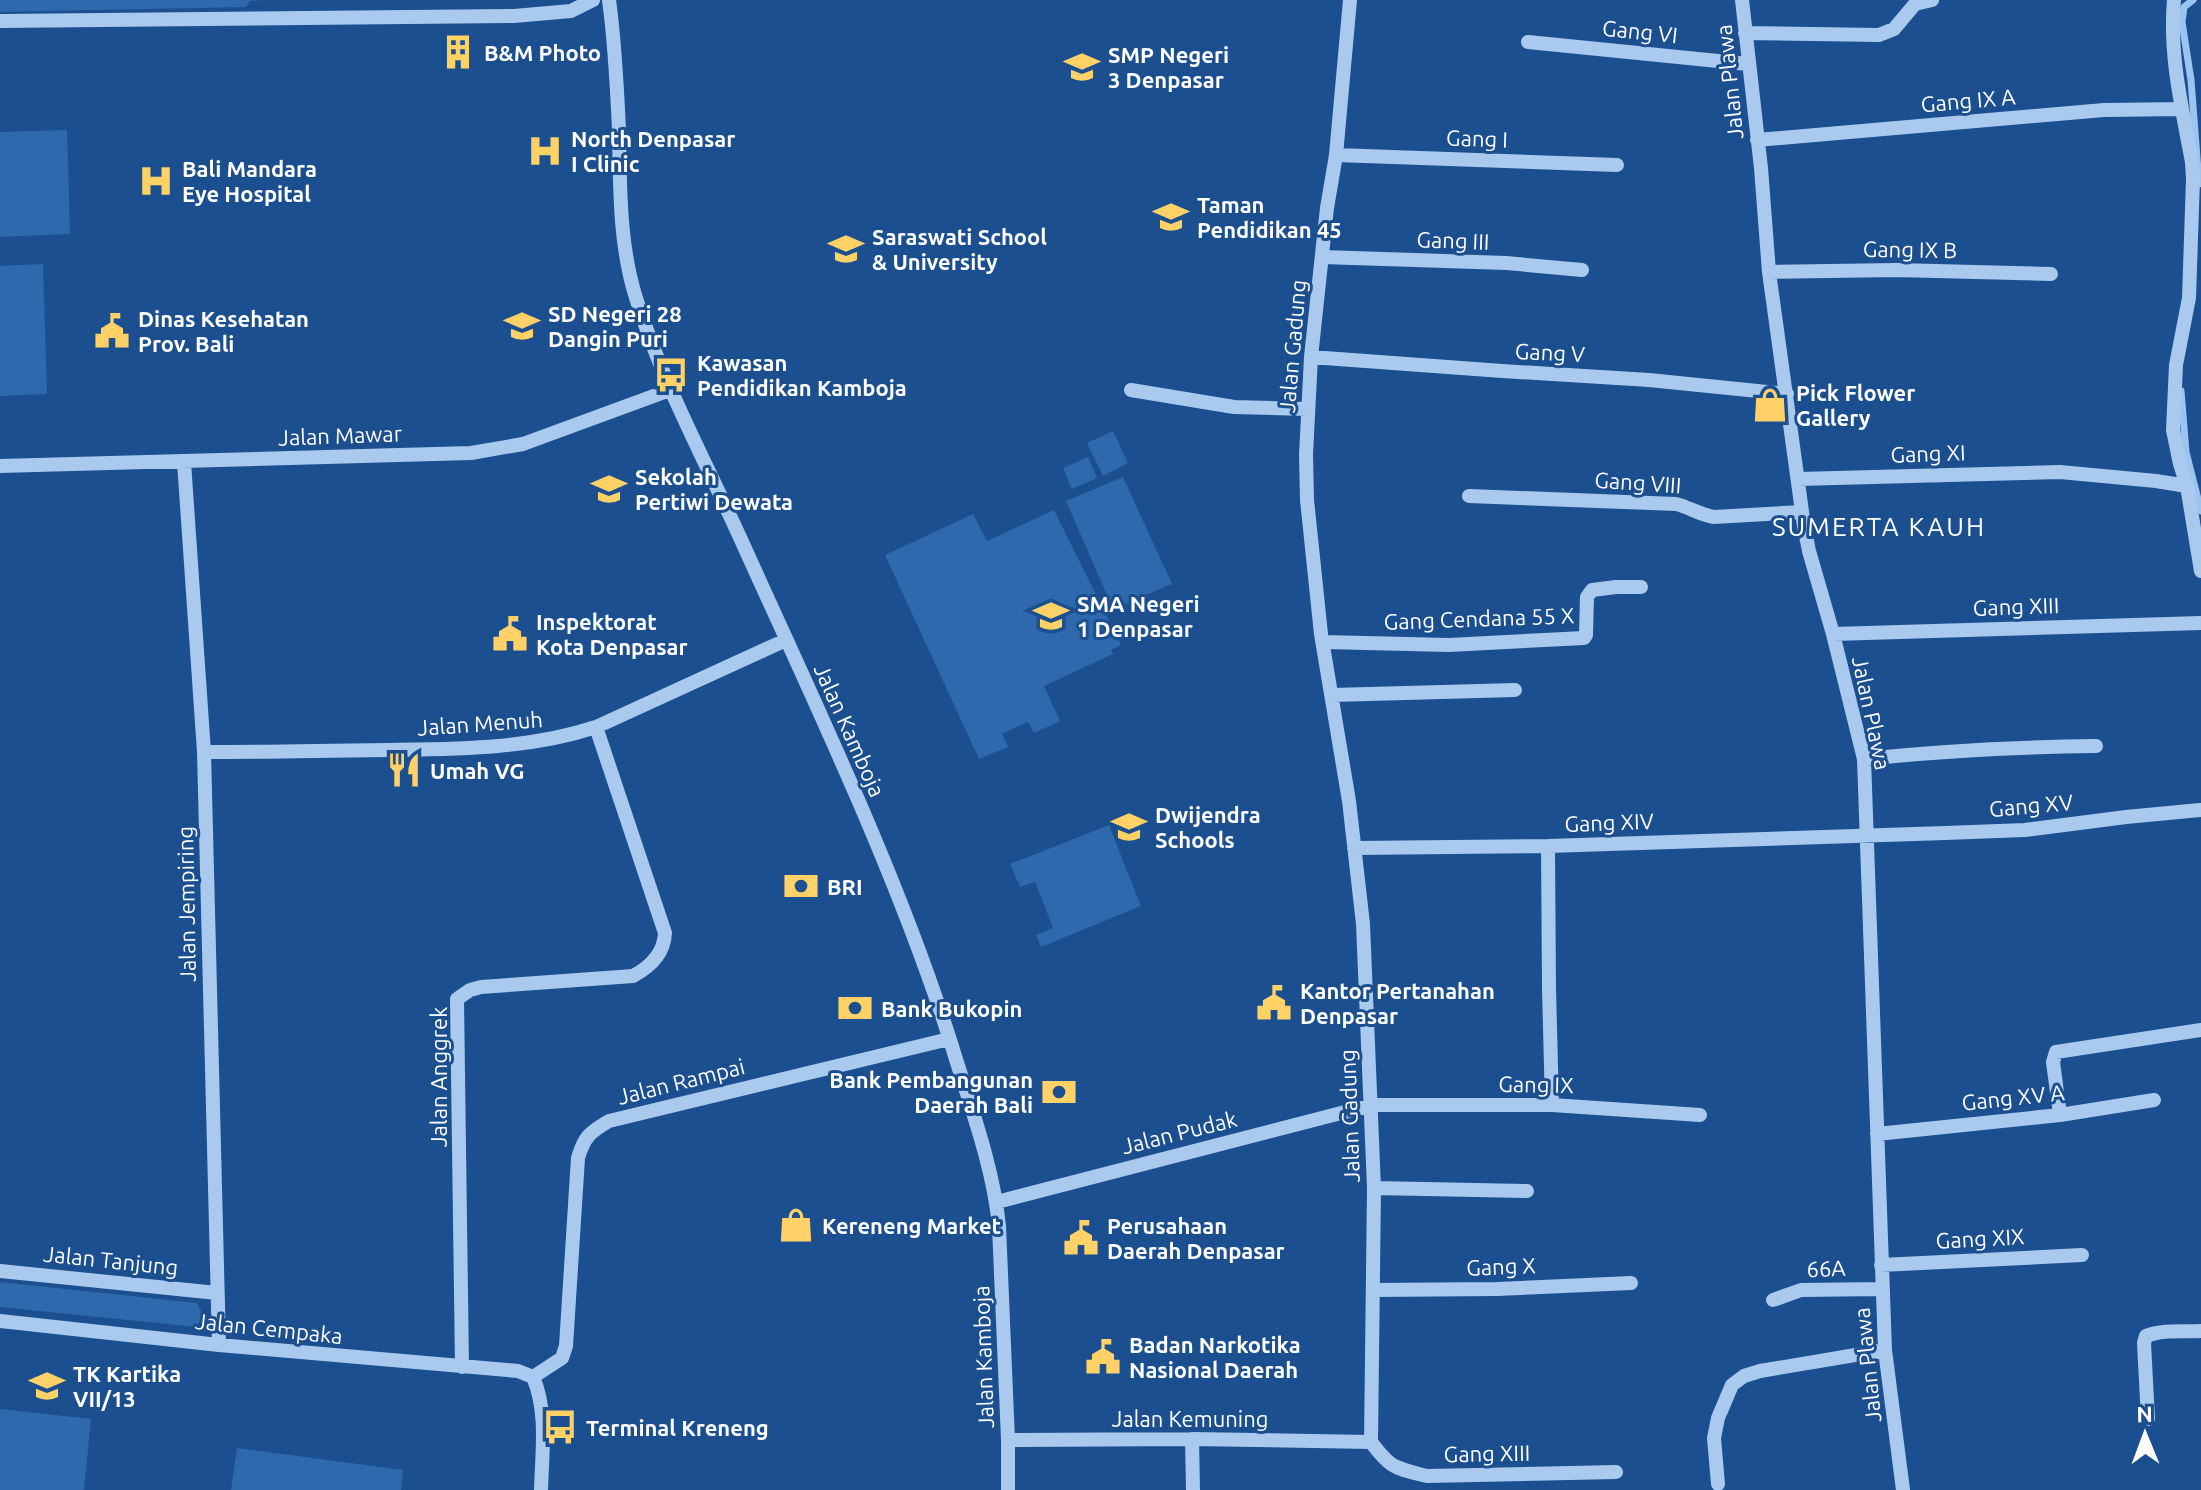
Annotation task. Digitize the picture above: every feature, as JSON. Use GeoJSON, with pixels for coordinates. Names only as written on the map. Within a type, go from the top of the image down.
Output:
{"type":"FeatureCollection","features":[{"type":"Feature","properties":{"kind":"street"},"geometry":{"type":"LineString","coordinates":[[0,21],[514,16],[571,11],[593,0]]}},
{"type":"Feature","properties":{"kind":"street","name":"Jalan Kamboja"},"geometry":{"type":"LineString","coordinates":[[609,0],[615,45],[622,224],[635,294],[670,390],[833,740],[877,846],[933,986],[979,1132],[997,1202],[1008,1490]]}},
{"type":"Feature","properties":{"kind":"street","name":"Jalan Gadung"},"geometry":{"type":"LineString","coordinates":[[1350,0],[1336,155],[1327,208],[1311,357],[1307,500],[1363,924],[1374,1188],[1371,1442]]}},
{"type":"Feature","properties":{"kind":"street","name":"Jalan Plawa"},"geometry":{"type":"LineString","coordinates":[[1742,0],[1769,272],[1802,512],[1809,551],[1864,759],[1885,1350],[1903,1490]]}},
{"type":"Feature","properties":{"kind":"street"},"geometry":{"type":"LineString","coordinates":[[1745,33],[1874,36],[1894,29],[1915,4],[1932,0]]}},
{"type":"Feature","properties":{"kind":"street"},"geometry":{"type":"LineString","coordinates":[[2174,0],[2173,55],[2193,179],[2189,298],[2176,365],[2173,430],[2187,486],[2201,571]]}},
{"type":"Feature","properties":{"kind":"street","name":"Gang VI"},"geometry":{"type":"LineString","coordinates":[[1528,42],[1748,64]]}},
{"type":"Feature","properties":{"kind":"street","name":"Gang IX A"},"geometry":{"type":"LineString","coordinates":[[1757,140],[2104,110],[2182,109]]}},
{"type":"Feature","properties":{"kind":"street","name":"Gang I"},"geometry":{"type":"LineString","coordinates":[[1336,155],[1617,165]]}},
{"type":"Feature","properties":{"kind":"street","name":"Gang III"},"geometry":{"type":"LineString","coordinates":[[1322,257],[1506,263],[1582,270]]}},
{"type":"Feature","properties":{"kind":"street","name":"Gang IX B"},"geometry":{"type":"LineString","coordinates":[[1769,272],[1896,270],[2051,274]]}},
{"type":"Feature","properties":{"kind":"street","name":"Gang V"},"geometry":{"type":"LineString","coordinates":[[1311,357],[1649,380],[1787,394]]}},
{"type":"Feature","properties":{"kind":"street","name":"Jalan Mawar"},"geometry":{"type":"LineString","coordinates":[[0,466],[471,453],[523,444],[670,390]]}},
{"type":"Feature","properties":{"kind":"street"},"geometry":{"type":"LineString","coordinates":[[1131,390],[1234,407],[1308,409]]}},
{"type":"Feature","properties":{"kind":"street","name":"Jalan Jempiring"},"geometry":{"type":"LineString","coordinates":[[184,462],[204,752],[219,1345]]}},
{"type":"Feature","properties":{"kind":"street","name":"Gang XI"},"geometry":{"type":"LineString","coordinates":[[1798,479],[2060,472],[2187,486]]}},
{"type":"Feature","properties":{"kind":"street","name":"Gang VIII"},"geometry":{"type":"LineString","coordinates":[[1469,496],[1676,504],[1714,517],[1802,512]]}},
{"type":"Feature","properties":{"kind":"street","name":"Gang Cendana 55 X"},"geometry":{"type":"LineString","coordinates":[[1324,642],[1449,645],[1584,638],[1589,592],[1641,587]]}},
{"type":"Feature","properties":{"kind":"street","name":"Gang XIII"},"geometry":{"type":"LineString","coordinates":[[1833,634],[2201,623]]}},
{"type":"Feature","properties":{"kind":"street","name":"Jalan Menuh"},"geometry":{"type":"LineString","coordinates":[[204,752],[458,749],[564,738],[596,727],[786,640]]}},
{"type":"Feature","properties":{"kind":"street"},"geometry":{"type":"LineString","coordinates":[[1332,695],[1515,690]]}},
{"type":"Feature","properties":{"kind":"street","name":"Jalan Anggrek"},"geometry":{"type":"LineString","coordinates":[[462,1367],[457,999],[481,987],[633,976],[652,964],[665,943],[665,933],[596,727]]}},
{"type":"Feature","properties":{"kind":"street"},"geometry":{"type":"LineString","coordinates":[[1864,759],[1970,750],[2096,746]]}},
{"type":"Feature","properties":{"kind":"street","name":"Gang XV"},"geometry":{"type":"LineString","coordinates":[[1865,836],[2025,830],[2200,810]]}},
{"type":"Feature","properties":{"kind":"street","name":"Gang XIV"},"geometry":{"type":"LineString","coordinates":[[1354,848],[1548,846],[1865,836]]}},
{"type":"Feature","properties":{"kind":"street"},"geometry":{"type":"LineString","coordinates":[[1548,846],[1552,1105]]}},
{"type":"Feature","properties":{"kind":"street"},"geometry":{"type":"LineString","coordinates":[[2060,1115],[2053,1062],[2056,1052],[2201,1030]]}},
{"type":"Feature","properties":{"kind":"street","name":"Jalan Rampai"},"geometry":{"type":"LineString","coordinates":[[533,1377],[562,1358],[566,1346],[578,1158],[582,1143],[592,1131],[609,1121],[949,1039]]}},
{"type":"Feature","properties":{"kind":"street","name":"Gang XV A"},"geometry":{"type":"LineString","coordinates":[[1877,1134],[2060,1115],[2154,1100]]}},
{"type":"Feature","properties":{"kind":"street","name":"Gang IX"},"geometry":{"type":"LineString","coordinates":[[1372,1105],[1552,1105],[1700,1115]]}},
{"type":"Feature","properties":{"kind":"street","name":"Jalan Pudak"},"geometry":{"type":"LineString","coordinates":[[997,1202],[1372,1105]]}},
{"type":"Feature","properties":{"kind":"street"},"geometry":{"type":"LineString","coordinates":[[1374,1188],[1527,1191]]}},
{"type":"Feature","properties":{"kind":"street","name":"Gang XIX"},"geometry":{"type":"LineString","coordinates":[[1881,1265],[2082,1255]]}},
{"type":"Feature","properties":{"kind":"street","name":"Jalan Tanjung"},"geometry":{"type":"LineString","coordinates":[[0,1271],[217,1293]]}},
{"type":"Feature","properties":{"kind":"street","name":"Gang X"},"geometry":{"type":"LineString","coordinates":[[1373,1290],[1631,1283]]}},
{"type":"Feature","properties":{"kind":"street","name":"66A"},"geometry":{"type":"LineString","coordinates":[[1773,1300],[1801,1290],[1882,1289]]}},
{"type":"Feature","properties":{"kind":"street","name":"Jalan Cempaka"},"geometry":{"type":"LineString","coordinates":[[0,1321],[219,1345],[518,1371],[533,1377]]}},
{"type":"Feature","properties":{"kind":"street"},"geometry":{"type":"LineString","coordinates":[[2148,1419],[2146,1336],[2201,1331]]}},
{"type":"Feature","properties":{"kind":"street"},"geometry":{"type":"LineString","coordinates":[[1718,1484],[1714,1438],[1718,1418],[1732,1385],[1744,1376],[1760,1371],[1885,1350]]}},
{"type":"Feature","properties":{"kind":"street"},"geometry":{"type":"LineString","coordinates":[[533,1377],[539,1391],[542,1413],[541,1490]]}},
{"type":"Feature","properties":{"kind":"street"},"geometry":{"type":"LineString","coordinates":[[1192,1439],[1193,1490]]}},
{"type":"Feature","properties":{"kind":"street","name":"Jalan Kemuning"},"geometry":{"type":"LineString","coordinates":[[1008,1440],[1371,1442]]}},
{"type":"Feature","properties":{"kind":"street","name":"Gang XIII"},"geometry":{"type":"LineString","coordinates":[[1371,1442],[1387,1463],[1426,1483],[1616,1472]]}},
{"type":"Feature","properties":{"kind":"shaded area"},"geometry":{"type":"Polygon","coordinates":[[[0,0],[264,0],[250,1],[246,7],[0,12],[0,0]]]}},
{"type":"Feature","properties":{"kind":"shaded area"},"geometry":{"type":"Polygon","coordinates":[[[67,130],[70,234],[0,237],[0,132],[67,130]]]}},
{"type":"Feature","properties":{"kind":"shaded area"},"geometry":{"type":"Polygon","coordinates":[[[43,264],[47,394],[0,396],[0,266],[43,264]]]}},
{"type":"Feature","properties":{"kind":"shaded area"},"geometry":{"type":"Polygon","coordinates":[[[1113,431],[1128,463],[1103,476],[1087,443],[1113,431]]]}},
{"type":"Feature","properties":{"kind":"shaded area"},"geometry":{"type":"Polygon","coordinates":[[[1088,457],[1097,478],[1072,489],[1063,468],[1088,457]]]}},
{"type":"Feature","properties":{"kind":"shaded area"},"geometry":{"type":"Polygon","coordinates":[[[1123,477],[1172,584],[1113,609],[1066,501],[1123,477]]]}},
{"type":"Feature","properties":{"kind":"shaded area"},"geometry":{"type":"Polygon","coordinates":[[[1054,510],[1121,645],[1111,650],[1113,654],[1044,686],[1060,721],[1034,733],[1028,722],[1002,734],[1008,747],[979,759],[885,555],[973,514],[987,541],[1054,510]]]}},
{"type":"Feature","properties":{"kind":"shaded area"},"geometry":{"type":"Polygon","coordinates":[[[1109,825],[1141,906],[1041,947],[1036,935],[1053,928],[1035,882],[1020,887],[1010,864],[1109,825]]]}},
{"type":"Feature","properties":{"kind":"shaded area"},"geometry":{"type":"Polygon","coordinates":[[[0,1282],[197,1303],[203,1315],[197,1327],[0,1307],[0,1282]]]}},
{"type":"Feature","properties":{"kind":"shaded area"},"geometry":{"type":"Polygon","coordinates":[[[0,1409],[91,1419],[84,1490],[0,1490],[0,1409]]]}},
{"type":"Feature","properties":{"kind":"shaded area"},"geometry":{"type":"Polygon","coordinates":[[[237,1448],[403,1470],[401,1490],[231,1490],[237,1448]]]}},
{"type":"Feature","properties":{"kind":"waterway"},"geometry":{"type":"LineString","coordinates":[[2193,0],[2184,7],[2182,22],[2191,80],[2199,184]]}},
{"type":"Feature","properties":{"kind":"waterway"},"geometry":{"type":"LineString","coordinates":[[2181,391],[2186,452],[2201,511]]}},
{"type":"Feature","properties":{"kind":"place","name":"B&M Photo"},"geometry":{"type":"Point","coordinates":[458,52]}},
{"type":"Feature","properties":{"kind":"place","name":"SMP Negeri 3 Denpasar"},"geometry":{"type":"Point","coordinates":[1082,67]}},
{"type":"Feature","properties":{"kind":"place","name":"North Denpasar I Clinic"},"geometry":{"type":"Point","coordinates":[545,151]}},
{"type":"Feature","properties":{"kind":"place","name":"Bali Mandara Eye Hospital"},"geometry":{"type":"Point","coordinates":[156,181]}},
{"type":"Feature","properties":{"kind":"place","name":"Taman Pendidikan 45"},"geometry":{"type":"Point","coordinates":[1171,217]}},
{"type":"Feature","properties":{"kind":"place","name":"Saraswati School & University"},"geometry":{"type":"Point","coordinates":[846,249]}},
{"type":"Feature","properties":{"kind":"place","name":"SD Negeri 28 Dangin Puri"},"geometry":{"type":"Point","coordinates":[522,326]}},
{"type":"Feature","properties":{"kind":"place","name":"Dinas Kesehatan Prov. Bali"},"geometry":{"type":"Point","coordinates":[112,331]}},
{"type":"Feature","properties":{"kind":"place","name":"Kawasan Pendidikan Kamboja"},"geometry":{"type":"Point","coordinates":[671,375]}},
{"type":"Feature","properties":{"kind":"place","name":"Pick Flower Gallery"},"geometry":{"type":"Point","coordinates":[1770,405]}},
{"type":"Feature","properties":{"kind":"place","name":"Sekolah Pertiwi Dewata"},"geometry":{"type":"Point","coordinates":[609,489]}},
{"type":"Feature","properties":{"kind":"place","name":"SMA Negeri 1 Denpasar"},"geometry":{"type":"Point","coordinates":[1051,616]}},
{"type":"Feature","properties":{"kind":"place","name":"Inspektorat Kota Denpasar"},"geometry":{"type":"Point","coordinates":[510,634]}},
{"type":"Feature","properties":{"kind":"place","name":"Umah VG"},"geometry":{"type":"Point","coordinates":[404,770]}},
{"type":"Feature","properties":{"kind":"place","name":"Dwijendra Schools"},"geometry":{"type":"Point","coordinates":[1129,827]}},
{"type":"Feature","properties":{"kind":"place","name":"BRI"},"geometry":{"type":"Point","coordinates":[801,886]}},
{"type":"Feature","properties":{"kind":"place","name":"Kantor Pertanahan Denpasar"},"geometry":{"type":"Point","coordinates":[1274,1003]}},
{"type":"Feature","properties":{"kind":"place","name":"Bank Bukopin"},"geometry":{"type":"Point","coordinates":[855,1008]}},
{"type":"Feature","properties":{"kind":"place","name":"Bank Pembangunan Daerah Bali"},"geometry":{"type":"Point","coordinates":[1059,1092]}},
{"type":"Feature","properties":{"kind":"place","name":"Kereneng Market"},"geometry":{"type":"Point","coordinates":[796,1225]}},
{"type":"Feature","properties":{"kind":"place","name":"Perusahaan Daerah Denpasar"},"geometry":{"type":"Point","coordinates":[1081,1238]}},
{"type":"Feature","properties":{"kind":"place","name":"Badan Narkotika Nasional Daerah"},"geometry":{"type":"Point","coordinates":[1103,1357]}},
{"type":"Feature","properties":{"kind":"place","name":"TK Kartika VII/13"},"geometry":{"type":"Point","coordinates":[47,1386]}},
{"type":"Feature","properties":{"kind":"place","name":"Terminal Kreneng"},"geometry":{"type":"Point","coordinates":[560,1427]}},
{"type":"Feature","properties":{"kind":"district","name":"SUMERTA KAUH"},"geometry":{"type":"Point","coordinates":[1879,526]}}]}
